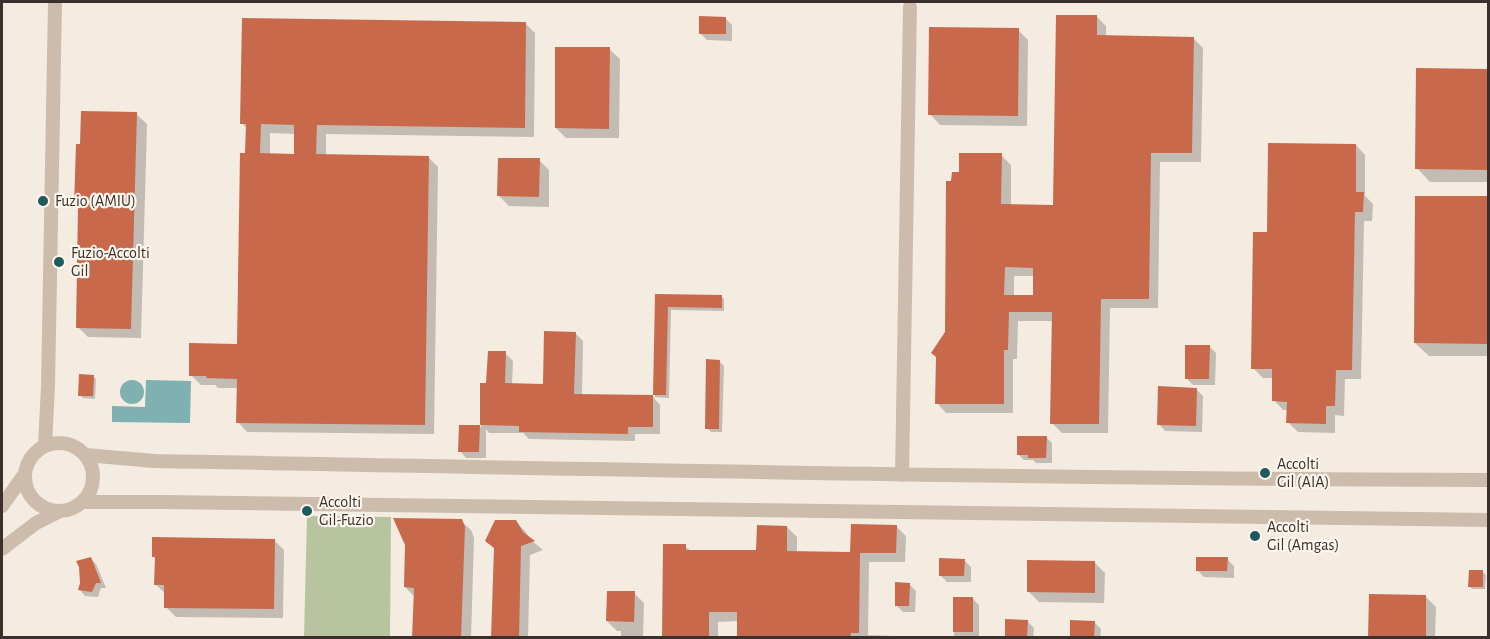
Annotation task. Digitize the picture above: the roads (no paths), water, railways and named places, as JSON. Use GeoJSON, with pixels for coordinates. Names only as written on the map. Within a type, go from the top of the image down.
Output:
{"type":"FeatureCollection","features":[{"type":"Feature","properties":{"kind":"street"},"geometry":{"type":"LineString","coordinates":[[45,445],[55,2]]}},
{"type":"Feature","properties":{"kind":"street"},"geometry":{"type":"LineString","coordinates":[[902,475],[910,7]]}},
{"type":"Feature","properties":{"kind":"street"},"geometry":{"type":"LineString","coordinates":[[2,549],[36,523],[58,512],[76,507],[89,494],[93,484],[93,474],[86,455],[68,443],[57,442],[45,445],[30,457],[24,475],[25,486],[30,496],[38,504],[58,512]]}},
{"type":"Feature","properties":{"kind":"street"},"geometry":{"type":"LineString","coordinates":[[86,455],[166,461],[902,475],[1488,480]]}},
{"type":"Feature","properties":{"kind":"street"},"geometry":{"type":"LineString","coordinates":[[2,506],[24,475]]}},
{"type":"Feature","properties":{"kind":"street"},"geometry":{"type":"LineString","coordinates":[[83,502],[1488,520]]}},
{"type":"Feature","properties":{"kind":"water"},"geometry":{"type":"Polygon","coordinates":[[[132,380],[137,381],[143,387],[143,397],[137,403],[132,404],[127,403],[121,397],[120,392],[121,387],[127,381],[132,380]]]}},
{"type":"Feature","properties":{"kind":"water"},"geometry":{"type":"Polygon","coordinates":[[[146,380],[191,381],[190,423],[112,422],[112,406],[145,407],[146,380]]]}},
{"type":"Feature","properties":{"kind":"place","name":"Fuzio (AMIU)"},"geometry":{"type":"Point","coordinates":[43,201]}},
{"type":"Feature","properties":{"kind":"place","name":"Fuzio-Accolti Gil"},"geometry":{"type":"Point","coordinates":[59,262]}},
{"type":"Feature","properties":{"kind":"place","name":"Accolti Gil (AIA)"},"geometry":{"type":"Point","coordinates":[1265,473]}},
{"type":"Feature","properties":{"kind":"place","name":"Accolti Gil-Fuzio"},"geometry":{"type":"Point","coordinates":[307,511]}},
{"type":"Feature","properties":{"kind":"place","name":"Accolti Gil (Amgas)"},"geometry":{"type":"Point","coordinates":[1255,536]}}]}
